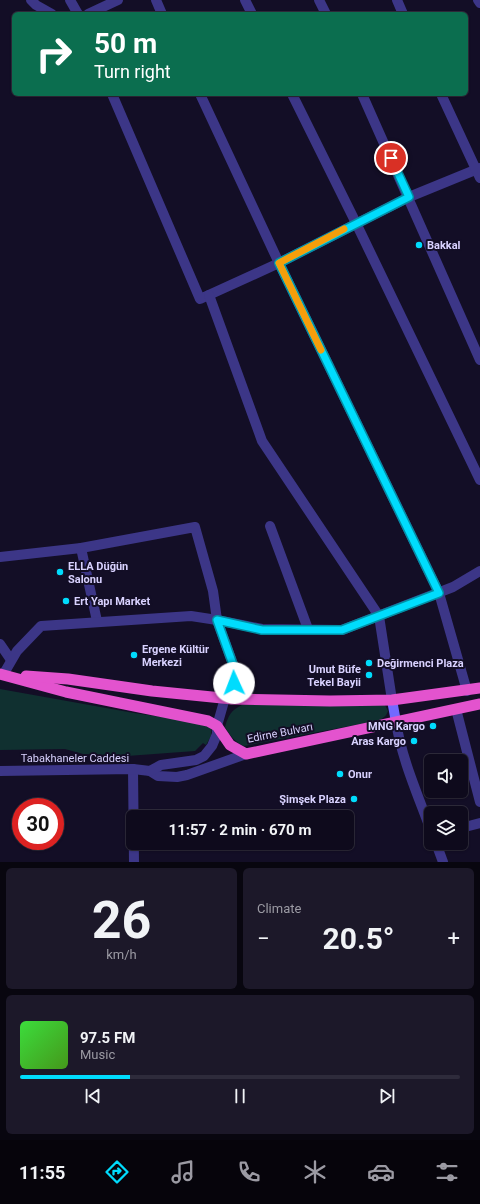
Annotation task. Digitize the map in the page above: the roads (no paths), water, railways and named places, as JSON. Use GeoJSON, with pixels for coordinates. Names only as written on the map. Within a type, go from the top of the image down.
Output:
{"type":"FeatureCollection","features":[{"type":"Feature","properties":{"kind":"highway"},"geometry":{"type":"LineString","coordinates":[[2,674],[68,679],[152,691],[228,698],[330,701],[392,700],[467,691],[480,688]]}},
{"type":"Feature","properties":{"kind":"highway"},"geometry":{"type":"LineString","coordinates":[[2,674],[66,692],[208,721],[217,726]]}},
{"type":"Feature","properties":{"kind":"highway","name":"Edirne Bulvarı"},"geometry":{"type":"LineString","coordinates":[[217,726],[230,745],[246,754],[480,704]]}},
{"type":"Feature","properties":{"kind":"main road"},"geometry":{"type":"LineString","coordinates":[[392,700],[396,722]]}},
{"type":"Feature","properties":{"kind":"street"},"geometry":{"type":"LineString","coordinates":[[32,0],[36,5],[48,12]]}},
{"type":"Feature","properties":{"kind":"street"},"geometry":{"type":"LineString","coordinates":[[70,0],[77,12]]}},
{"type":"Feature","properties":{"kind":"street"},"geometry":{"type":"LineString","coordinates":[[92,12],[118,0]]}},
{"type":"Feature","properties":{"kind":"street"},"geometry":{"type":"LineString","coordinates":[[156,0],[161,12]]}},
{"type":"Feature","properties":{"kind":"street"},"geometry":{"type":"LineString","coordinates":[[245,0],[251,12]]}},
{"type":"Feature","properties":{"kind":"street"},"geometry":{"type":"LineString","coordinates":[[319,0],[325,12]]}},
{"type":"Feature","properties":{"kind":"street"},"geometry":{"type":"LineString","coordinates":[[396,0],[402,12]]}},
{"type":"Feature","properties":{"kind":"street"},"geometry":{"type":"LineString","coordinates":[[113,96],[200,299],[279,263],[409,197],[479,172],[441,96]]}},
{"type":"Feature","properties":{"kind":"street"},"geometry":{"type":"LineString","coordinates":[[201,96],[279,263],[439,593],[467,691]]}},
{"type":"Feature","properties":{"kind":"street"},"geometry":{"type":"LineString","coordinates":[[293,96],[480,480]]}},
{"type":"Feature","properties":{"kind":"street"},"geometry":{"type":"LineString","coordinates":[[363,96],[480,360]]}},
{"type":"Feature","properties":{"kind":"street"},"geometry":{"type":"LineString","coordinates":[[209,295],[262,441],[379,616],[392,700]]}},
{"type":"Feature","properties":{"kind":"street"},"geometry":{"type":"LineString","coordinates":[[270,526],[308,629]]}},
{"type":"Feature","properties":{"kind":"street"},"geometry":{"type":"LineString","coordinates":[[0,557],[81,548],[195,527],[213,591],[217,620],[235,670],[228,698],[217,726],[217,734],[212,746],[204,756],[205,763],[208,767]]}},
{"type":"Feature","properties":{"kind":"street"},"geometry":{"type":"LineString","coordinates":[[81,548],[97,622]]}},
{"type":"Feature","properties":{"kind":"street"},"geometry":{"type":"LineString","coordinates":[[2,674],[17,651],[42,626],[191,616],[262,630],[342,630],[453,588],[480,571]]}},
{"type":"Feature","properties":{"kind":"street"},"geometry":{"type":"LineString","coordinates":[[0,644],[11,660]]}},
{"type":"Feature","properties":{"kind":"street"},"geometry":{"type":"LineString","coordinates":[[456,709],[480,802]]}},
{"type":"Feature","properties":{"kind":"street"},"geometry":{"type":"LineString","coordinates":[[396,722],[398,738],[407,768],[424,813]]}},
{"type":"Feature","properties":{"kind":"street","name":"Tabakhaneler Caddesi"},"geometry":{"type":"LineString","coordinates":[[0,771],[133,769],[150,771],[158,776],[177,777],[187,775],[246,754]]}},
{"type":"Feature","properties":{"kind":"street","name":"Tabakhaneler Caddesi"},"geometry":{"type":"LineString","coordinates":[[150,771],[161,765],[196,760],[204,756]]}},
{"type":"Feature","properties":{"kind":"street"},"geometry":{"type":"LineString","coordinates":[[133,769],[134,862]]}},
{"type":"Feature","properties":{"kind":"street"},"geometry":{"type":"LineString","coordinates":[[468,826],[480,823]]}},
{"type":"Feature","properties":{"kind":"street"},"geometry":{"type":"LineString","coordinates":[[439,850],[443,862]]}},
{"type":"Feature","properties":{"kind":"place","name":"Bakkal"},"geometry":{"type":"Point","coordinates":[419,245]}},
{"type":"Feature","properties":{"kind":"place","name":"ELLA Düğün Salonu"},"geometry":{"type":"Point","coordinates":[60,572]}},
{"type":"Feature","properties":{"kind":"place","name":"Ert Yapı Market"},"geometry":{"type":"Point","coordinates":[66,601]}},
{"type":"Feature","properties":{"kind":"place","name":"Ergene Kültür Merkezi"},"geometry":{"type":"Point","coordinates":[134,655]}},
{"type":"Feature","properties":{"kind":"place","name":"Değirmenci Plaza"},"geometry":{"type":"Point","coordinates":[369,663]}},
{"type":"Feature","properties":{"kind":"place","name":"Umut Büfe Tekel Bayii"},"geometry":{"type":"Point","coordinates":[369,675]}},
{"type":"Feature","properties":{"kind":"place","name":"MNG Kargo"},"geometry":{"type":"Point","coordinates":[433,726]}},
{"type":"Feature","properties":{"kind":"place","name":"Aras Kargo"},"geometry":{"type":"Point","coordinates":[414,741]}},
{"type":"Feature","properties":{"kind":"place","name":"Onur"},"geometry":{"type":"Point","coordinates":[340,774]}},
{"type":"Feature","properties":{"kind":"place","name":"Şimşek Plaza"},"geometry":{"type":"Point","coordinates":[354,799]}}]}
